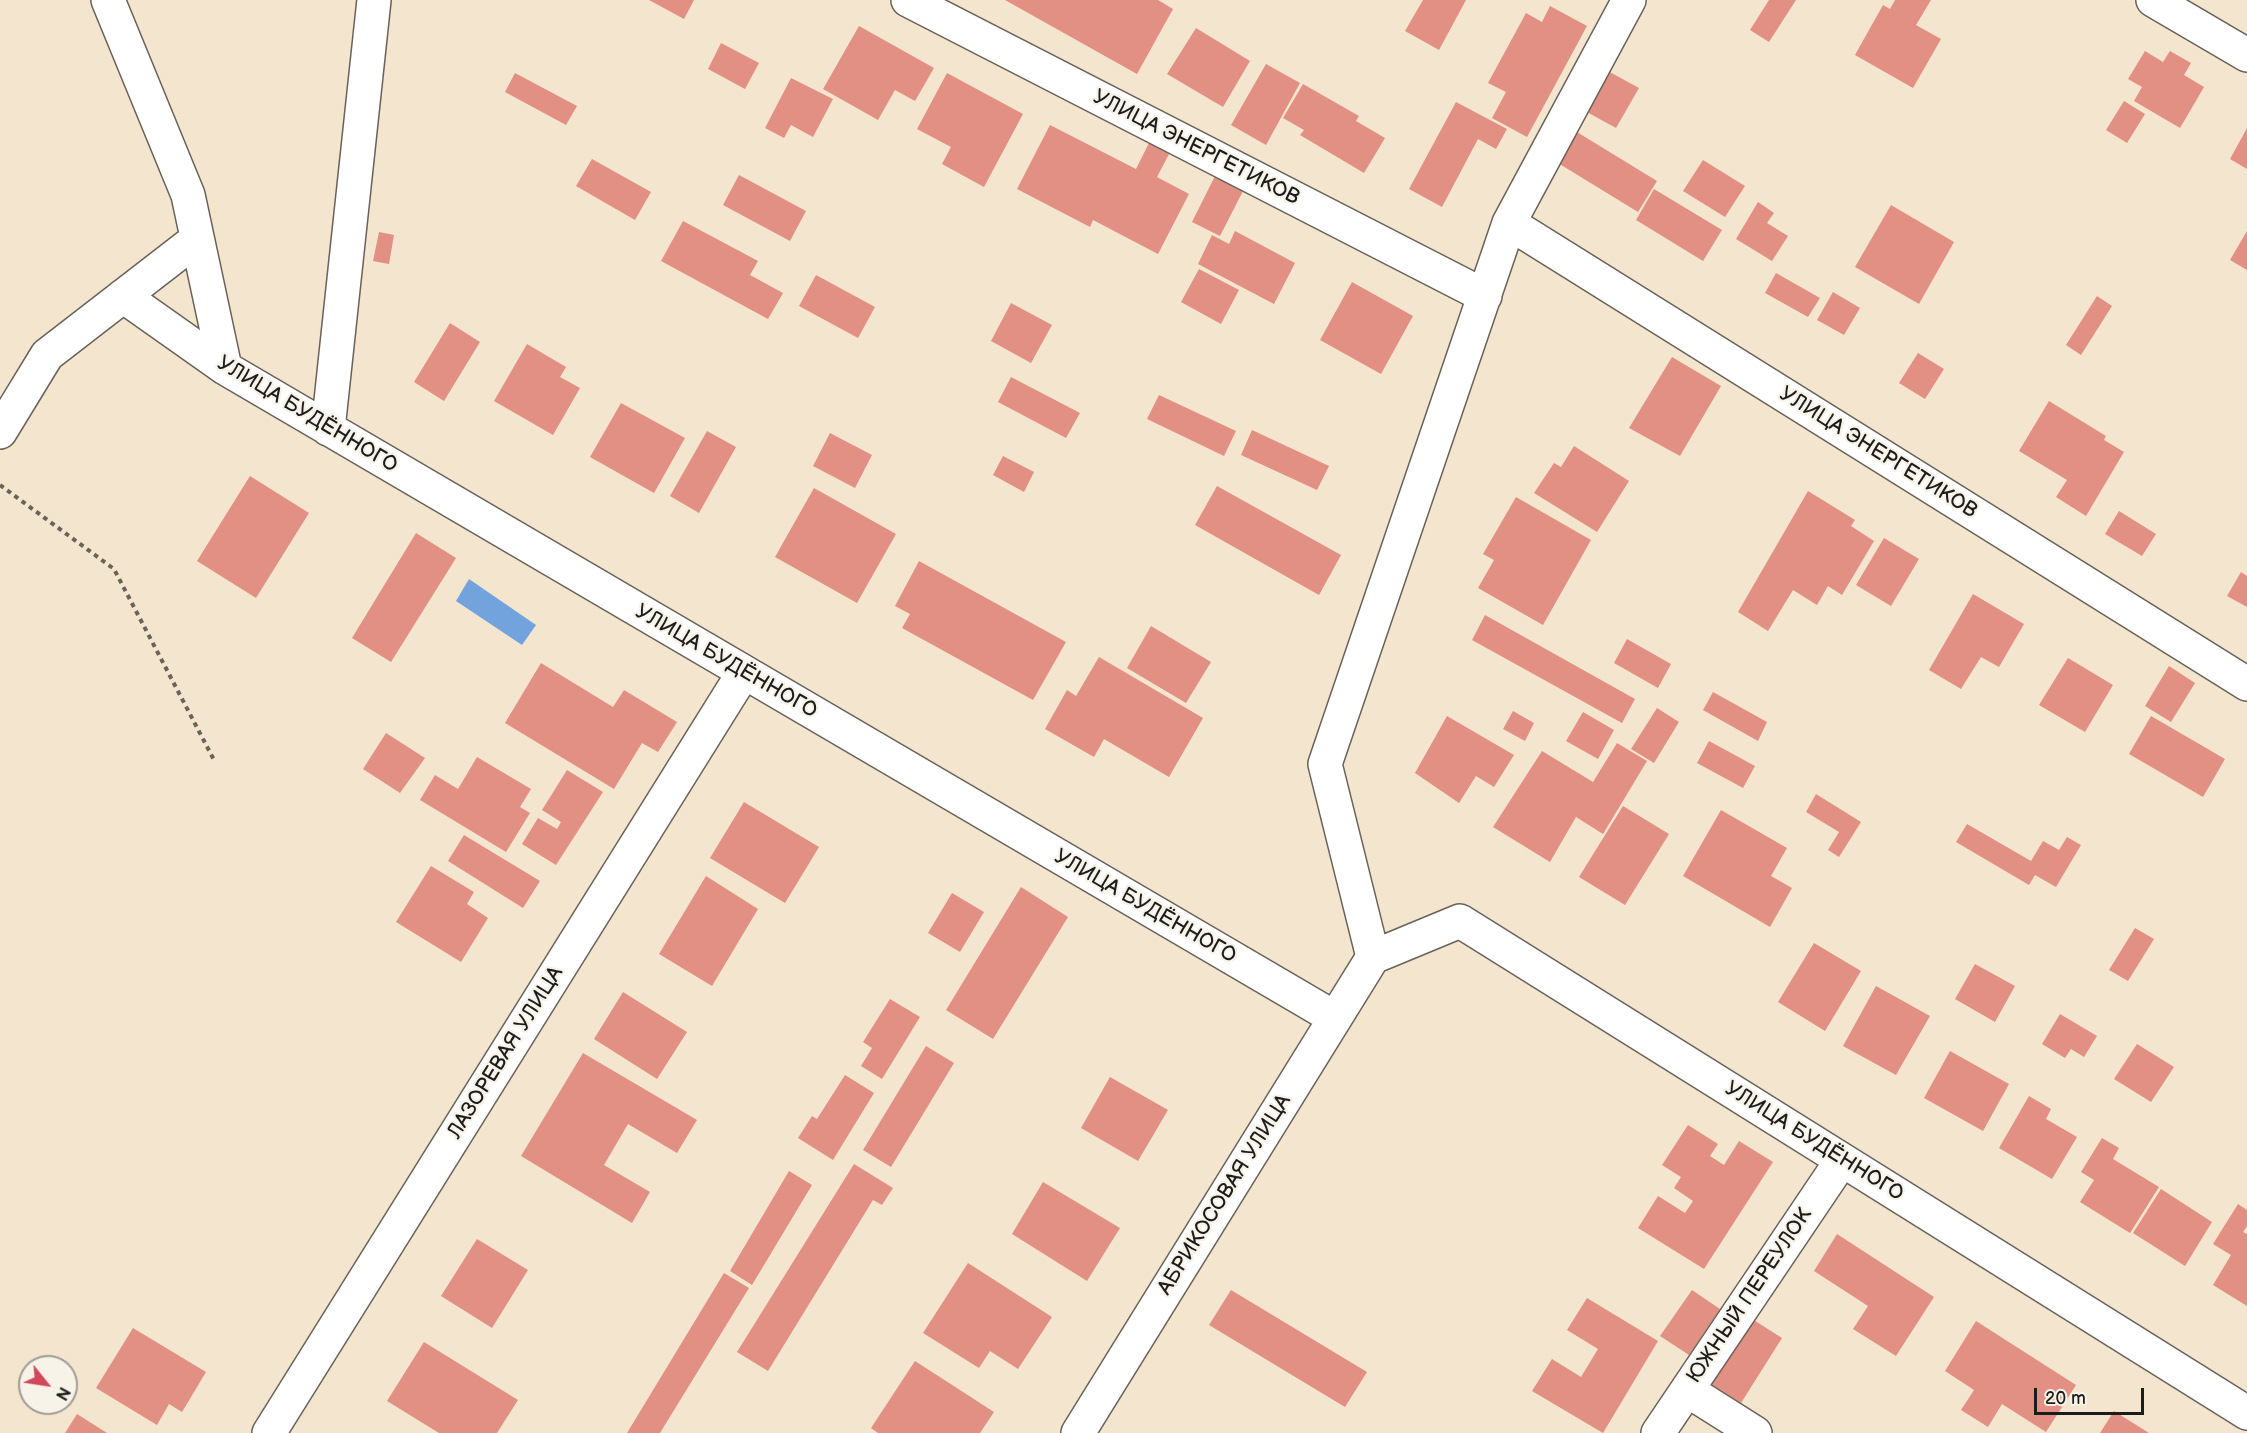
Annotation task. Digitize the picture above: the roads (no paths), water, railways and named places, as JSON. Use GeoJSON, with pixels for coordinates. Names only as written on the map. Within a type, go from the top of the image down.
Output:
{"type":"FeatureCollection","features":[{"type":"Feature","properties":{"kind":"street"},"geometry":{"type":"LineString","coordinates":[[108,0],[188,195],[225,368]]}},
{"type":"Feature","properties":{"kind":"street"},"geometry":{"type":"LineString","coordinates":[[328,429],[374,0]]}},
{"type":"Feature","properties":{"kind":"street","name":"УЛИЦА ЭНЕРГЕТИКОВ"},"geometry":{"type":"LineString","coordinates":[[908,0],[1485,296]]}},
{"type":"Feature","properties":{"kind":"street"},"geometry":{"type":"LineString","coordinates":[[1373,957],[1325,764],[1509,223],[1629,0]]}},
{"type":"Feature","properties":{"kind":"street"},"geometry":{"type":"LineString","coordinates":[[2153,0],[2247,55]]}},
{"type":"Feature","properties":{"kind":"street","name":"УЛИЦА ЭНЕРГЕТИКОВ"},"geometry":{"type":"LineString","coordinates":[[1509,223],[2247,684]]}},
{"type":"Feature","properties":{"kind":"street"},"geometry":{"type":"LineString","coordinates":[[0,432],[47,355],[197,239]]}},
{"type":"Feature","properties":{"kind":"street","name":"УЛИЦА БУДЁННОГО"},"geometry":{"type":"LineString","coordinates":[[123,296],[225,368],[1335,1018]]}},
{"type":"Feature","properties":{"kind":"street","name":"ЛАЗОРЕВАЯ УЛИЦА"},"geometry":{"type":"LineString","coordinates":[[269,1433],[744,672]]}},
{"type":"Feature","properties":{"kind":"street","name":"УЛИЦА БУДЁННОГО"},"geometry":{"type":"LineString","coordinates":[[1373,957],[1460,921],[2247,1413]]}},
{"type":"Feature","properties":{"kind":"street","name":"АБРИКОСОВАЯ УЛИЦА"},"geometry":{"type":"LineString","coordinates":[[1078,1433],[1373,957]]}},
{"type":"Feature","properties":{"kind":"street","name":"ЮЖНЫЙ ПЕРЕУЛОК"},"geometry":{"type":"LineString","coordinates":[[1658,1433],[1842,1160]]}},
{"type":"Feature","properties":{"kind":"street"},"geometry":{"type":"LineString","coordinates":[[1687,1390],[1755,1433]]}},
{"type":"Feature","properties":{"kind":"water"},"geometry":{"type":"Polygon","coordinates":[[[469,579],[536,625],[522,645],[456,601],[469,579]]]}}]}
